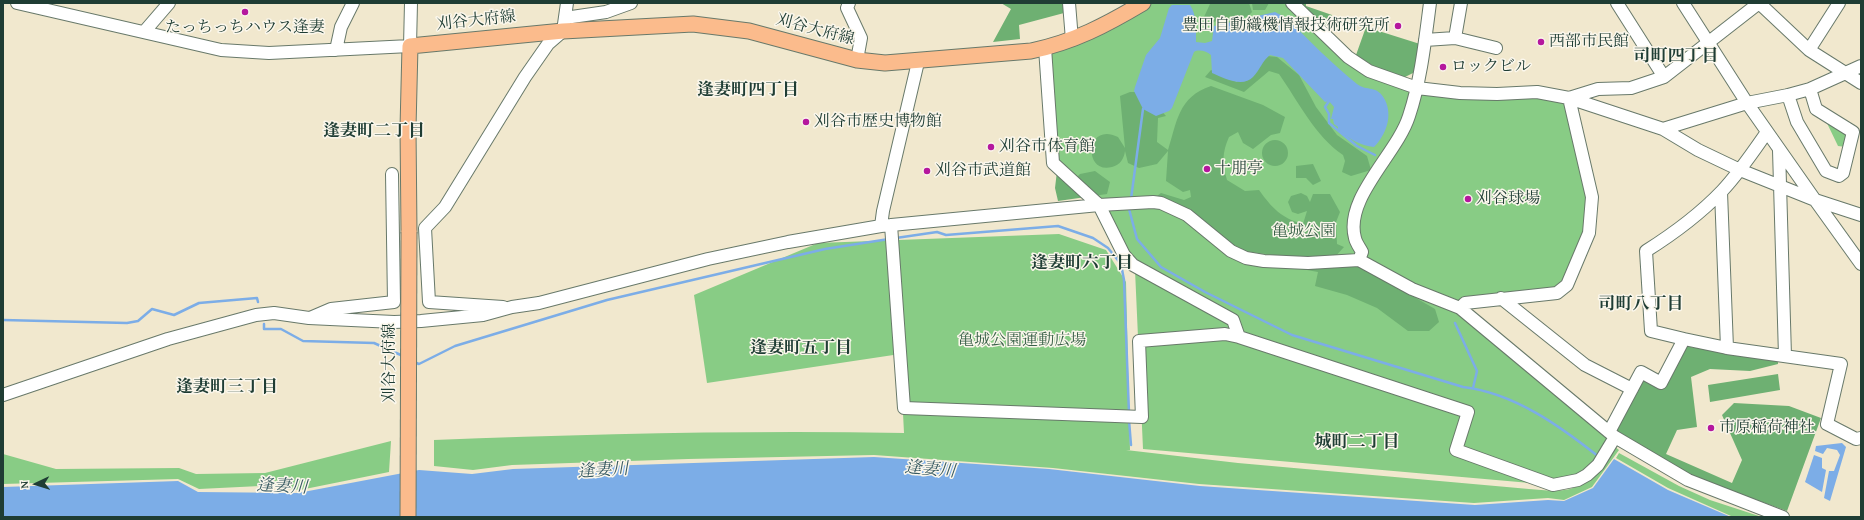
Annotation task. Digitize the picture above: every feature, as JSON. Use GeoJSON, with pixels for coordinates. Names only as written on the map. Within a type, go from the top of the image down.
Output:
{"type":"FeatureCollection","features":[{"type":"Feature","properties":{"kind":"main road","name":"刈谷大府線"},"geometry":{"type":"LineString","coordinates":[[408,517],[408,128],[410,46],[564,25],[693,24],[749,31],[857,60],[885,63],[918,62],[1031,51],[1045,48],[1087,34],[1143,3]]}},
{"type":"Feature","properties":{"kind":"street"},"geometry":{"type":"LineString","coordinates":[[17,3],[221,50],[269,53],[410,46],[411,3]]}},
{"type":"Feature","properties":{"kind":"street"},"geometry":{"type":"LineString","coordinates":[[144,32],[169,3]]}},
{"type":"Feature","properties":{"kind":"street"},"geometry":{"type":"LineString","coordinates":[[336,50],[340,26],[353,3]]}},
{"type":"Feature","properties":{"kind":"street"},"geometry":{"type":"LineString","coordinates":[[512,307],[428,302],[425,228],[445,207],[525,77],[548,44],[564,25],[567,3]]}},
{"type":"Feature","properties":{"kind":"street"},"geometry":{"type":"LineString","coordinates":[[564,25],[632,3]]}},
{"type":"Feature","properties":{"kind":"street"},"geometry":{"type":"LineString","coordinates":[[849,3],[847,8],[861,38],[857,60]]}},
{"type":"Feature","properties":{"kind":"street"},"geometry":{"type":"LineString","coordinates":[[1069,3],[1072,40]]}},
{"type":"Feature","properties":{"kind":"street"},"geometry":{"type":"LineString","coordinates":[[1292,3],[1348,57],[1369,71],[1417,88],[1460,93],[1497,94],[1537,92],[1569,98],[1662,129],[1698,150],[1740,170],[1779,184],[1815,200],[1861,215]]}},
{"type":"Feature","properties":{"kind":"street"},"geometry":{"type":"LineString","coordinates":[[1359,260],[1362,252],[1355,238],[1357,206],[1364,190],[1402,135],[1417,88],[1430,3]]}},
{"type":"Feature","properties":{"kind":"street"},"geometry":{"type":"LineString","coordinates":[[1455,38],[1461,3]]}},
{"type":"Feature","properties":{"kind":"street"},"geometry":{"type":"LineString","coordinates":[[1617,3],[1664,77]]}},
{"type":"Feature","properties":{"kind":"street"},"geometry":{"type":"LineString","coordinates":[[1683,3],[1747,103],[1861,264]]}},
{"type":"Feature","properties":{"kind":"street"},"geometry":{"type":"LineString","coordinates":[[1569,98],[1598,89],[1631,88],[1664,77],[1710,43],[1759,3],[1809,50],[1861,83]]}},
{"type":"Feature","properties":{"kind":"street"},"geometry":{"type":"LineString","coordinates":[[1809,50],[1839,3]]}},
{"type":"Feature","properties":{"kind":"street"},"geometry":{"type":"LineString","coordinates":[[1425,40],[1455,38],[1496,48]]}},
{"type":"Feature","properties":{"kind":"street"},"geometry":{"type":"LineString","coordinates":[[1045,48],[1053,163],[1099,205],[1124,255],[1133,265],[1233,320],[1239,338]]}},
{"type":"Feature","properties":{"kind":"street"},"geometry":{"type":"LineString","coordinates":[[918,62],[883,211],[886,226],[904,408],[1142,417],[1140,341],[1225,334],[1468,412],[1456,450],[1553,485],[1578,480],[1587,475],[1598,465],[1641,372],[1661,383],[1684,338]]}},
{"type":"Feature","properties":{"kind":"street"},"geometry":{"type":"LineString","coordinates":[[1662,129],[1747,103],[1810,89],[1861,66]]}},
{"type":"Feature","properties":{"kind":"street"},"geometry":{"type":"LineString","coordinates":[[1788,95],[1796,122],[1826,171],[1839,176],[1843,173],[1853,132],[1816,109],[1810,89]]}},
{"type":"Feature","properties":{"kind":"street"},"geometry":{"type":"LineString","coordinates":[[1460,308],[1465,303],[1557,293],[1567,285],[1589,233],[1592,197],[1569,98]]}},
{"type":"Feature","properties":{"kind":"street"},"geometry":{"type":"LineString","coordinates":[[1767,132],[1740,170],[1721,192],[1674,233],[1646,251],[1651,331],[1727,348],[1841,364],[1826,424],[1856,439],[1861,438]]}},
{"type":"Feature","properties":{"kind":"street"},"geometry":{"type":"LineString","coordinates":[[1780,150],[1779,184],[1785,356]]}},
{"type":"Feature","properties":{"kind":"street"},"geometry":{"type":"LineString","coordinates":[[309,318],[331,309],[394,302],[392,174]]}},
{"type":"Feature","properties":{"kind":"street"},"geometry":{"type":"LineString","coordinates":[[1721,192],[1727,348]]}},
{"type":"Feature","properties":{"kind":"street"},"geometry":{"type":"LineString","coordinates":[[3,395],[168,339],[256,315],[274,313],[309,318],[394,322],[483,315],[512,307],[539,303],[708,259],[788,242],[886,226],[1143,202],[1162,204],[1187,215],[1231,251],[1252,259],[1264,262],[1308,263],[1359,260],[1412,289],[1460,308],[1612,434],[1688,480],[1783,517]]}},
{"type":"Feature","properties":{"kind":"street"},"geometry":{"type":"LineString","coordinates":[[1501,298],[1585,365],[1632,389]]}},
{"type":"Feature","properties":{"kind":"green space"},"geometry":{"type":"Polygon","coordinates":[[[1001,3],[1063,3],[1064,13],[1019,25],[1020,39],[993,42],[1011,9],[1001,3]]]}},
{"type":"Feature","properties":{"kind":"green space","name":"亀城公園"},"geometry":{"type":"Polygon","coordinates":[[[1140,3],[1292,3],[1348,57],[1417,88],[1569,98],[1588,174],[1589,233],[1567,285],[1460,308],[1615,437],[1592,470],[1553,485],[1143,449],[1135,270],[1099,205],[1053,163],[1045,48],[1140,3]]]}},
{"type":"Feature","properties":{"kind":"green space"},"geometry":{"type":"Polygon","coordinates":[[[1249,3],[1252,12],[1243,18],[1224,18],[1212,23],[1204,17],[1210,4],[1249,3]]]}},
{"type":"Feature","properties":{"kind":"green space"},"geometry":{"type":"Polygon","coordinates":[[[1252,3],[1269,3],[1265,10],[1253,10],[1252,3]]]}},
{"type":"Feature","properties":{"kind":"green space"},"geometry":{"type":"Polygon","coordinates":[[[1299,3],[1306,3],[1306,6],[1332,15],[1327,30],[1299,3]]]}},
{"type":"Feature","properties":{"kind":"green space"},"geometry":{"type":"Polygon","coordinates":[[[1366,27],[1420,44],[1417,71],[1405,77],[1375,67],[1356,55],[1366,27]]]}},
{"type":"Feature","properties":{"kind":"green space"},"geometry":{"type":"Polygon","coordinates":[[[1258,55],[1277,57],[1299,75],[1316,107],[1337,135],[1367,156],[1371,170],[1351,176],[1342,172],[1345,161],[1343,155],[1315,128],[1279,74],[1269,71],[1244,92],[1205,77],[1211,70],[1237,82],[1258,55]]]}},
{"type":"Feature","properties":{"kind":"green space"},"geometry":{"type":"Polygon","coordinates":[[[1211,86],[1263,105],[1285,117],[1280,133],[1271,135],[1253,149],[1243,143],[1238,132],[1229,137],[1225,148],[1224,158],[1224,168],[1227,180],[1245,191],[1259,190],[1278,212],[1295,222],[1303,224],[1307,211],[1298,214],[1292,212],[1288,202],[1291,196],[1301,193],[1307,196],[1310,202],[1313,194],[1330,194],[1340,212],[1336,222],[1337,244],[1344,247],[1332,260],[1303,259],[1245,251],[1153,199],[1161,193],[1184,200],[1191,197],[1190,190],[1183,192],[1166,181],[1168,151],[1157,164],[1139,168],[1128,163],[1125,151],[1124,157],[1121,161],[1112,167],[1103,167],[1096,163],[1092,157],[1094,142],[1099,136],[1107,134],[1118,137],[1125,148],[1120,96],[1130,92],[1144,92],[1166,116],[1158,118],[1157,142],[1168,150],[1177,120],[1185,104],[1200,91],[1211,86]]]}},
{"type":"Feature","properties":{"kind":"green space"},"geometry":{"type":"Polygon","coordinates":[[[1825,119],[1849,133],[1846,147],[1838,146],[1825,119]]]}},
{"type":"Feature","properties":{"kind":"green space"},"geometry":{"type":"Polygon","coordinates":[[[1275,140],[1284,144],[1288,153],[1284,162],[1275,166],[1266,162],[1262,153],[1266,144],[1275,140]]]}},
{"type":"Feature","properties":{"kind":"green space"},"geometry":{"type":"Polygon","coordinates":[[[1313,164],[1321,181],[1313,185],[1306,178],[1296,178],[1296,166],[1313,164]]]}},
{"type":"Feature","properties":{"kind":"green space"},"geometry":{"type":"Polygon","coordinates":[[[1057,171],[1072,182],[1080,174],[1095,171],[1110,182],[1107,194],[1058,201],[1055,188],[1057,171]]]}},
{"type":"Feature","properties":{"kind":"green space","name":"亀城公園運動広場"},"geometry":{"type":"Polygon","coordinates":[[[1059,234],[1106,250],[1126,282],[1130,450],[1126,450],[1238,463],[1555,491],[1570,489],[1577,486],[1589,477],[1613,445],[1619,450],[1592,487],[1564,500],[1548,498],[1474,503],[1199,484],[1053,468],[874,455],[512,465],[473,470],[434,466],[434,440],[669,433],[904,433],[900,354],[707,383],[694,295],[818,243],[1059,234]]]}},
{"type":"Feature","properties":{"kind":"green space"},"geometry":{"type":"Polygon","coordinates":[[[1290,267],[1362,267],[1435,309],[1439,322],[1429,331],[1408,331],[1377,308],[1347,295],[1315,286],[1318,272],[1290,267]]]}},
{"type":"Feature","properties":{"kind":"green space"},"geometry":{"type":"Polygon","coordinates":[[[1683,346],[1778,359],[1778,364],[1750,371],[1710,369],[1691,377],[1697,427],[1677,430],[1666,454],[1732,483],[1742,460],[1722,415],[1734,403],[1789,406],[1821,418],[1787,511],[1688,475],[1614,431],[1642,377],[1662,388],[1683,346]]]}},
{"type":"Feature","properties":{"kind":"green space"},"geometry":{"type":"Polygon","coordinates":[[[1778,374],[1780,390],[1710,402],[1708,385],[1778,374]]]}},
{"type":"Feature","properties":{"kind":"green space"},"geometry":{"type":"Polygon","coordinates":[[[391,441],[389,472],[300,490],[260,486],[199,489],[178,479],[3,484],[3,454],[56,469],[179,468],[196,474],[265,473],[391,441]]]}},
{"type":"Feature","properties":{"kind":"green space"},"geometry":{"type":"Polygon","coordinates":[[[1619,453],[1679,486],[1710,500],[1762,517],[1731,516],[1668,488],[1616,458],[1619,453]]]}},
{"type":"Feature","properties":{"kind":"water"},"geometry":{"type":"Polygon","coordinates":[[[1172,5],[1190,5],[1195,18],[1196,42],[1205,43],[1212,41],[1214,26],[1275,12],[1285,17],[1357,84],[1364,88],[1375,90],[1382,95],[1387,106],[1388,119],[1382,137],[1374,147],[1364,145],[1346,136],[1338,130],[1338,127],[1334,124],[1333,119],[1331,119],[1334,107],[1329,101],[1325,102],[1283,58],[1270,55],[1253,77],[1244,82],[1239,82],[1212,73],[1211,55],[1207,52],[1196,51],[1194,52],[1172,108],[1169,111],[1156,116],[1143,109],[1134,91],[1135,87],[1146,55],[1160,38],[1169,8],[1172,5]]]}},
{"type":"Feature","properties":{"kind":"water"},"geometry":{"type":"Polygon","coordinates":[[[1842,443],[1846,447],[1830,501],[1824,498],[1829,471],[1834,471],[1840,455],[1837,450],[1827,448],[1823,454],[1815,451],[1816,446],[1842,443]]]}},
{"type":"Feature","properties":{"kind":"water"},"geometry":{"type":"Polygon","coordinates":[[[1814,455],[1822,458],[1822,468],[1826,470],[1822,492],[1805,482],[1814,455]]]}},
{"type":"Feature","properties":{"kind":"water","name":"逢妻川"},"geometry":{"type":"Polygon","coordinates":[[[874,457],[1049,469],[1200,486],[1475,505],[1548,500],[1564,501],[1593,488],[1614,459],[1668,490],[1731,517],[3,517],[3,487],[178,481],[198,492],[298,493],[419,470],[472,474],[513,469],[874,457]]]}},
{"type":"Feature","properties":{"kind":"waterway"},"geometry":{"type":"LineString","coordinates":[[1329,101],[1325,107],[1329,114],[1329,123],[1357,146],[1375,155]]}},
{"type":"Feature","properties":{"kind":"waterway"},"geometry":{"type":"LineString","coordinates":[[1131,199],[1143,109]]}},
{"type":"Feature","properties":{"kind":"waterway"},"geometry":{"type":"LineString","coordinates":[[1129,209],[1137,239],[1161,267],[1205,292],[1292,335],[1463,387],[1482,390],[1500,396],[1536,413],[1599,457]]}},
{"type":"Feature","properties":{"kind":"waterway"},"geometry":{"type":"LineString","coordinates":[[896,238],[937,232],[946,235],[1058,226],[1093,238],[1108,248],[1121,264],[1124,280],[1129,413]]}},
{"type":"Feature","properties":{"kind":"waterway"},"geometry":{"type":"LineString","coordinates":[[414,362],[419,364],[455,346],[607,300],[825,249],[889,239]]}},
{"type":"Feature","properties":{"kind":"waterway"},"geometry":{"type":"LineString","coordinates":[[3,320],[127,323],[138,321],[152,309],[174,315],[199,303],[257,298],[258,302]]}},
{"type":"Feature","properties":{"kind":"waterway"},"geometry":{"type":"LineString","coordinates":[[1455,323],[1477,371],[1473,388]]}},
{"type":"Feature","properties":{"kind":"waterway"},"geometry":{"type":"LineString","coordinates":[[264,324],[264,329],[281,329],[303,341],[374,343],[403,356]]}},
{"type":"Feature","properties":{"kind":"waterway"},"geometry":{"type":"LineString","coordinates":[[1129,420],[1131,445]]}},
{"type":"Feature","properties":{"kind":"place","name":"たっちっちハウス逢妻"},"geometry":{"type":"Point","coordinates":[245,12]}},
{"type":"Feature","properties":{"kind":"place","name":"豊田自動織機情報技術研究所"},"geometry":{"type":"Point","coordinates":[1398,26]}},
{"type":"Feature","properties":{"kind":"place","name":"西部市民館"},"geometry":{"type":"Point","coordinates":[1541,42]}},
{"type":"Feature","properties":{"kind":"place","name":"ロックビル"},"geometry":{"type":"Point","coordinates":[1443,67]}},
{"type":"Feature","properties":{"kind":"place","name":"刈谷市歴史博物館"},"geometry":{"type":"Point","coordinates":[806,122]}},
{"type":"Feature","properties":{"kind":"place","name":"刈谷市体育館"},"geometry":{"type":"Point","coordinates":[991,147]}},
{"type":"Feature","properties":{"kind":"place","name":"十朋亭"},"geometry":{"type":"Point","coordinates":[1207,169]}},
{"type":"Feature","properties":{"kind":"place","name":"刈谷市武道館"},"geometry":{"type":"Point","coordinates":[927,171]}},
{"type":"Feature","properties":{"kind":"place","name":"刈谷球場"},"geometry":{"type":"Point","coordinates":[1468,199]}},
{"type":"Feature","properties":{"kind":"place","name":"市原稲荷神社"},"geometry":{"type":"Point","coordinates":[1711,428]}},
{"type":"Feature","properties":{"kind":"district","name":"司町四丁目"},"geometry":{"type":"Point","coordinates":[1676,57]}},
{"type":"Feature","properties":{"kind":"district","name":"逢妻町四丁目"},"geometry":{"type":"Point","coordinates":[748,91]}},
{"type":"Feature","properties":{"kind":"district","name":"逢妻町二丁目"},"geometry":{"type":"Point","coordinates":[374,132]}},
{"type":"Feature","properties":{"kind":"district","name":"逢妻町六丁目"},"geometry":{"type":"Point","coordinates":[1082,264]}},
{"type":"Feature","properties":{"kind":"district","name":"司町八丁目"},"geometry":{"type":"Point","coordinates":[1641,305]}},
{"type":"Feature","properties":{"kind":"district","name":"逢妻町五丁目"},"geometry":{"type":"Point","coordinates":[801,349]}},
{"type":"Feature","properties":{"kind":"district","name":"逢妻町三丁目"},"geometry":{"type":"Point","coordinates":[227,388]}},
{"type":"Feature","properties":{"kind":"district","name":"城町二丁目"},"geometry":{"type":"Point","coordinates":[1357,443]}}]}
